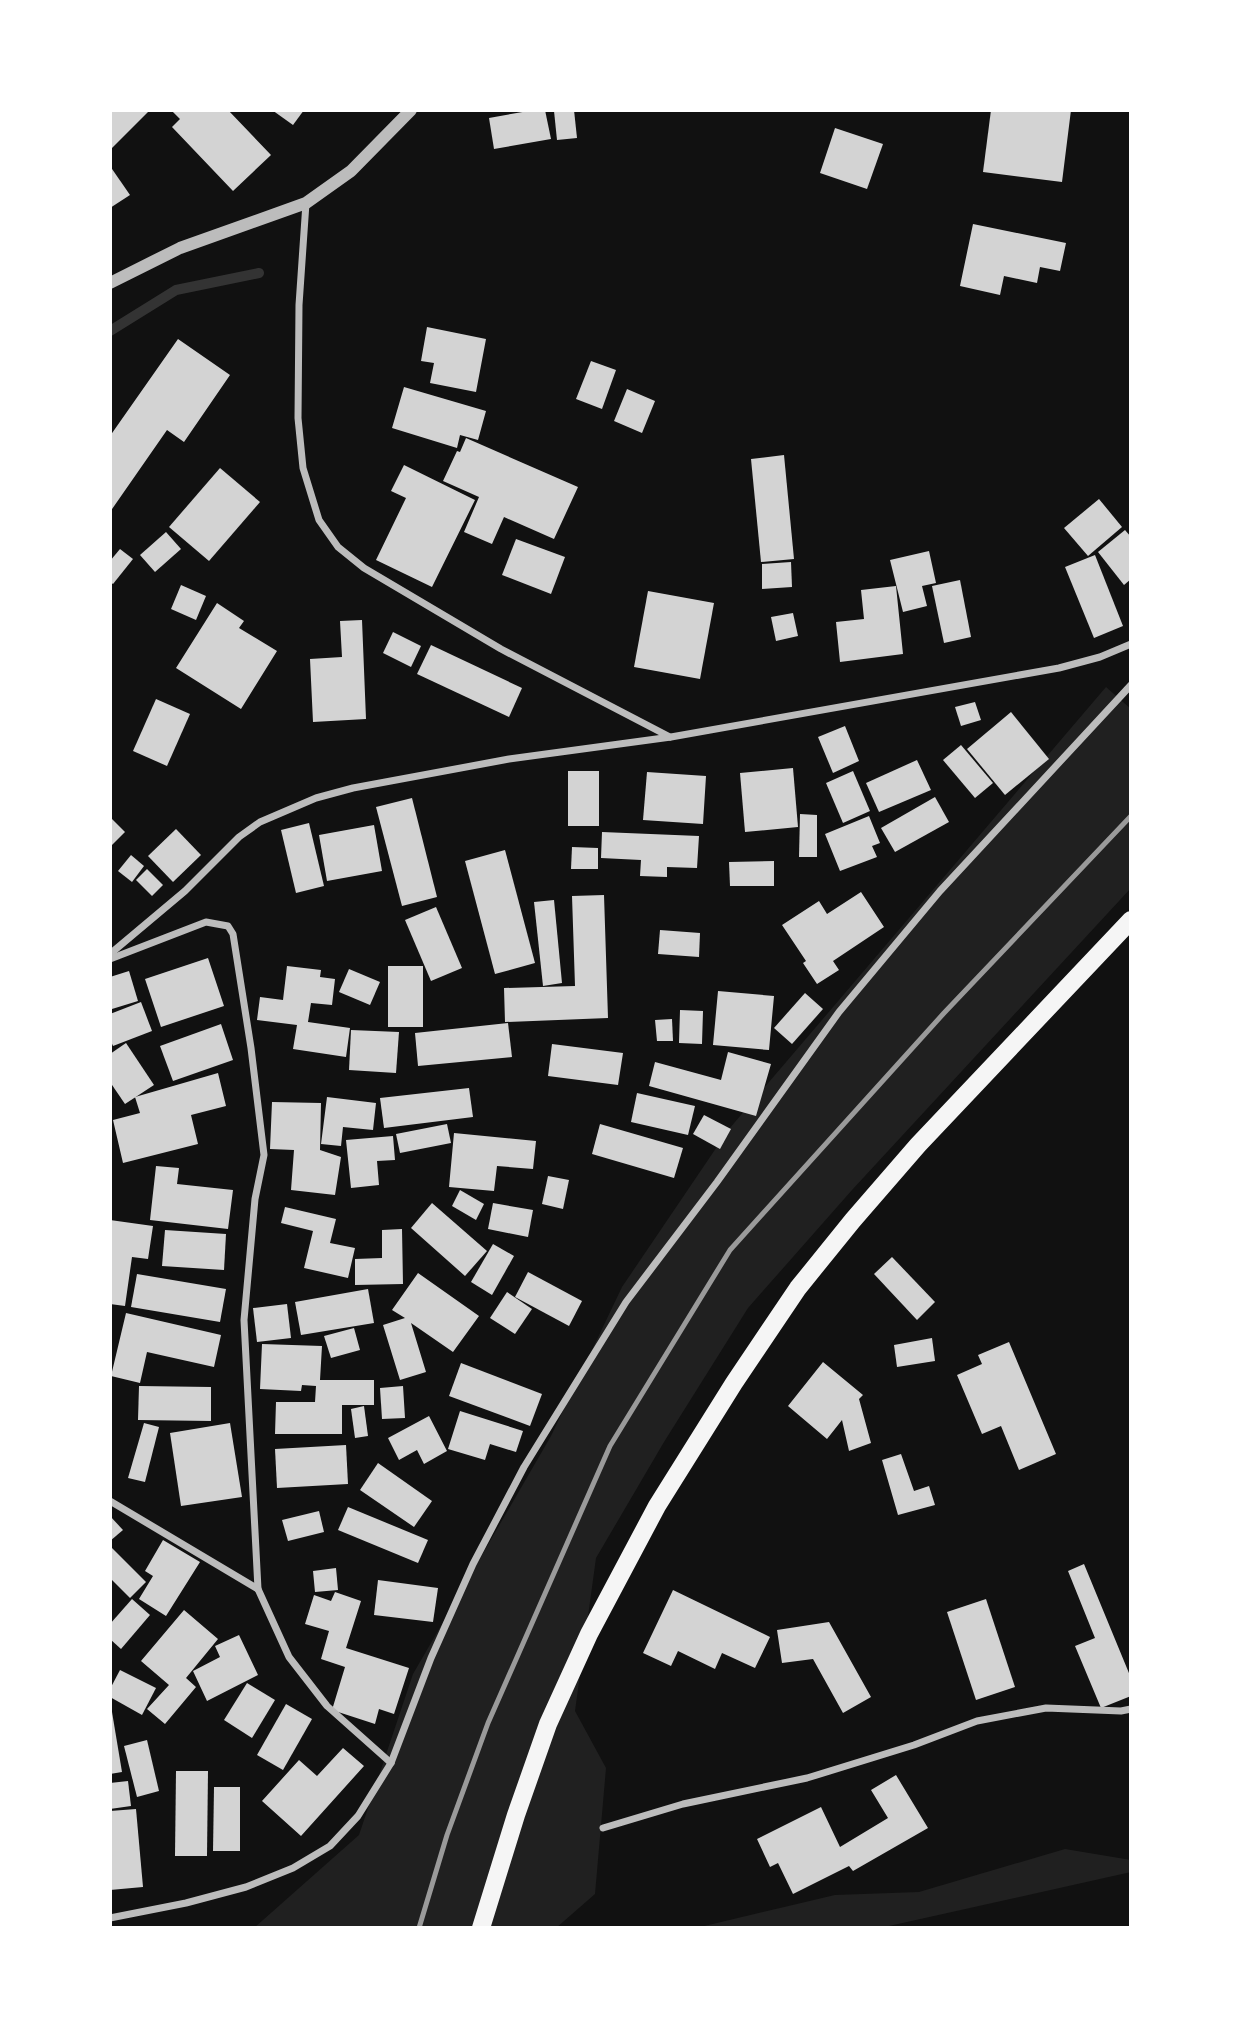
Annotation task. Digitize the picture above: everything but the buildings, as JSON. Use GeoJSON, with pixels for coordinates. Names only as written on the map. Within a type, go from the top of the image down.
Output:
{"type":"FeatureCollection","features":[{"type":"Feature","properties":{"kind":"main road"},"geometry":{"type":"LineString","coordinates":[[483,1920],[548,1724],[583,1645],[657,1506],[734,1383],[798,1288],[853,1220],[980,1078],[1131,920]]}},
{"type":"Feature","properties":{"kind":"street"},"geometry":{"type":"LineString","coordinates":[[110,283],[180,248],[306,204],[351,171],[411,110]]}},
{"type":"Feature","properties":{"kind":"street"},"geometry":{"type":"LineString","coordinates":[[306,204],[299,305],[298,418],[303,468],[319,520],[338,547],[364,568],[500,649],[671,737]]}},
{"type":"Feature","properties":{"kind":"street"},"geometry":{"type":"LineString","coordinates":[[110,956],[260,822],[289,808],[354,788],[509,759],[671,737],[1059,668],[1100,657],[1131,644]]}},
{"type":"Feature","properties":{"kind":"street"},"geometry":{"type":"LineString","coordinates":[[110,1918],[186,1903],[246,1887],[293,1868],[330,1846],[358,1816],[391,1763],[431,1658],[473,1564],[524,1467],[626,1303],[839,1012],[940,891],[1131,685]]}},
{"type":"Feature","properties":{"kind":"street"},"geometry":{"type":"LineString","coordinates":[[110,956],[206,922],[228,926],[233,934],[264,1155],[255,1199],[244,1320],[258,1588],[289,1657],[327,1706],[391,1763]]}},
{"type":"Feature","properties":{"kind":"street"},"geometry":{"type":"LineString","coordinates":[[110,1501],[258,1588]]}},
{"type":"Feature","properties":{"kind":"street"},"geometry":{"type":"LineString","coordinates":[[603,1828],[683,1804],[807,1778],[914,1745],[977,1721],[1046,1708],[1121,1711],[1131,1709]]}},
{"type":"Feature","properties":{"kind":"shaded area"},"geometry":{"type":"Polygon","coordinates":[[[1106,687],[1131,709],[1131,888],[852,1190],[748,1308],[664,1442],[596,1558],[575,1711],[606,1768],[595,1894],[556,1928],[254,1928],[359,1835],[413,1674],[551,1436],[622,1287],[729,1129],[1106,687]]]}},
{"type":"Feature","properties":{"kind":"shaded area"},"geometry":{"type":"Polygon","coordinates":[[[1065,1849],[1131,1860],[1131,1872],[880,1928],[696,1928],[835,1895],[919,1892],[1065,1849]]]}},
{"type":"Feature","properties":{"kind":"waterway"},"geometry":{"type":"LineString","coordinates":[[110,331],[176,290],[259,273]]}},
{"type":"Feature","properties":{"kind":"railway"},"geometry":{"type":"LineString","coordinates":[[419,1928],[447,1835],[488,1723],[610,1446],[730,1250],[944,1013],[1131,816]]}}]}
